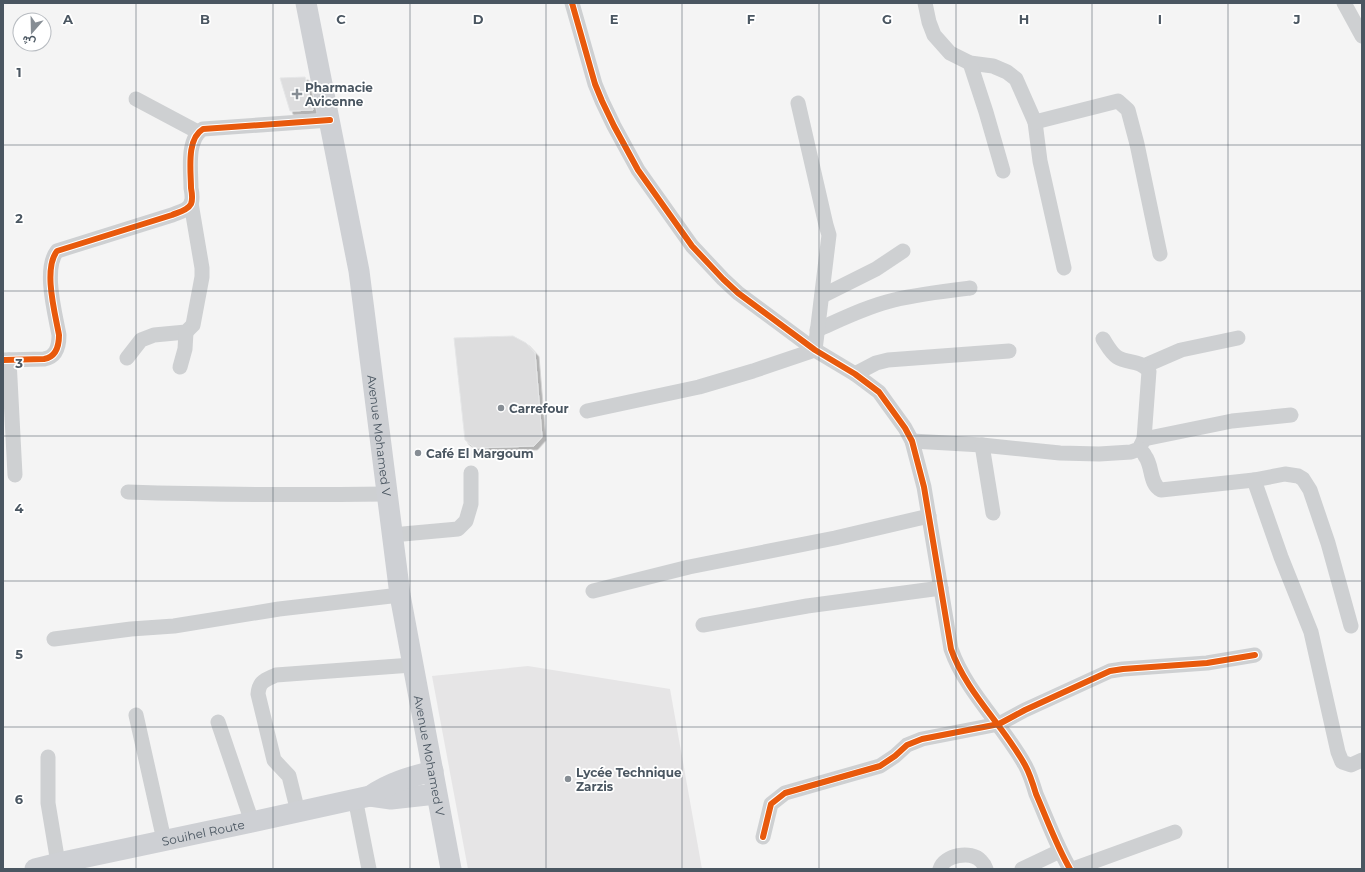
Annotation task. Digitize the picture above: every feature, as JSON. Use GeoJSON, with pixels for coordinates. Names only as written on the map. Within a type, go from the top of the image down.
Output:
{"type":"FeatureCollection","features":[{"type":"Feature","properties":{"kind":"main road","name":"Avenue Mohamed V"},"geometry":{"type":"LineString","coordinates":[[306,3],[359,271],[400,595],[451,869]]}},
{"type":"Feature","properties":{"kind":"main road"},"geometry":{"type":"LineString","coordinates":[[363,797],[389,784],[433,771]]}},
{"type":"Feature","properties":{"kind":"main road"},"geometry":{"type":"LineString","coordinates":[[363,797],[391,799],[436,794]]}},
{"type":"Feature","properties":{"kind":"main road","name":"Souihel Route"},"geometry":{"type":"LineString","coordinates":[[35,869],[63,865],[164,840],[363,797]]}},
{"type":"Feature","properties":{"kind":"street"},"geometry":{"type":"LineString","coordinates":[[572,3],[595,84],[602,101],[638,170],[692,246],[738,293],[814,350],[855,374],[879,392],[897,416],[912,441],[924,487],[951,649],[956,663],[964,678],[999,724],[1026,766],[1060,852],[1072,869],[1175,832]]}},
{"type":"Feature","properties":{"kind":"street"},"geometry":{"type":"LineString","coordinates":[[925,3],[928,22],[934,35],[950,53],[970,63],[993,66],[1008,72],[1016,79],[1035,122],[1040,161],[1064,268]]}},
{"type":"Feature","properties":{"kind":"street"},"geometry":{"type":"LineString","coordinates":[[1344,3],[1362,36]]}},
{"type":"Feature","properties":{"kind":"street"},"geometry":{"type":"LineString","coordinates":[[970,63],[1003,170]]}},
{"type":"Feature","properties":{"kind":"street"},"geometry":{"type":"LineString","coordinates":[[136,99],[198,132]]}},
{"type":"Feature","properties":{"kind":"street"},"geometry":{"type":"LineString","coordinates":[[1035,122],[1118,101],[1128,110],[1137,144],[1160,254]]}},
{"type":"Feature","properties":{"kind":"street"},"geometry":{"type":"LineString","coordinates":[[798,103],[829,235],[814,350]]}},
{"type":"Feature","properties":{"kind":"street"},"geometry":{"type":"LineString","coordinates":[[180,367],[186,332],[193,325],[202,277],[201,258],[191,203],[192,145],[194,138],[198,132],[203,129],[330,120]]}},
{"type":"Feature","properties":{"kind":"street"},"geometry":{"type":"LineString","coordinates":[[15,475],[6,360],[44,359],[50,358],[56,353],[59,335],[50,276],[51,264],[54,255],[57,251],[172,215],[186,209],[191,203]]}},
{"type":"Feature","properties":{"kind":"street"},"geometry":{"type":"LineString","coordinates":[[822,296],[876,269],[904,251]]}},
{"type":"Feature","properties":{"kind":"street"},"geometry":{"type":"LineString","coordinates":[[817,330],[869,308],[894,300],[936,292],[970,288]]}},
{"type":"Feature","properties":{"kind":"street"},"geometry":{"type":"LineString","coordinates":[[127,358],[141,340],[154,335],[186,332]]}},
{"type":"Feature","properties":{"kind":"street"},"geometry":{"type":"LineString","coordinates":[[1144,366],[1181,350],[1238,338]]}},
{"type":"Feature","properties":{"kind":"street"},"geometry":{"type":"LineString","coordinates":[[1103,339],[1116,357],[1136,362],[1144,366],[1149,371],[1141,444],[1156,487],[1161,490],[1254,480],[1291,474],[1303,479],[1307,484],[1328,544],[1351,626]]}},
{"type":"Feature","properties":{"kind":"street"},"geometry":{"type":"LineString","coordinates":[[586,411],[700,386],[753,371],[814,350]]}},
{"type":"Feature","properties":{"kind":"street"},"geometry":{"type":"LineString","coordinates":[[855,374],[876,363],[888,360],[1009,351]]}},
{"type":"Feature","properties":{"kind":"street"},"geometry":{"type":"LineString","coordinates":[[912,441],[982,445],[1060,453],[1099,454],[1131,452],[1141,444],[1232,421],[1291,415]]}},
{"type":"Feature","properties":{"kind":"street"},"geometry":{"type":"LineString","coordinates":[[982,445],[994,513]]}},
{"type":"Feature","properties":{"kind":"street"},"geometry":{"type":"LineString","coordinates":[[392,535],[458,529],[466,522],[471,504],[471,473]]}},
{"type":"Feature","properties":{"kind":"street"},"geometry":{"type":"LineString","coordinates":[[1254,480],[1281,557],[1311,632],[1338,752],[1342,762],[1351,765],[1362,760]]}},
{"type":"Feature","properties":{"kind":"street"},"geometry":{"type":"LineString","coordinates":[[128,492],[296,495],[387,494]]}},
{"type":"Feature","properties":{"kind":"street"},"geometry":{"type":"LineString","coordinates":[[593,591],[689,567],[835,538],[928,516]]}},
{"type":"Feature","properties":{"kind":"street"},"geometry":{"type":"LineString","coordinates":[[703,625],[807,606],[941,588]]}},
{"type":"Feature","properties":{"kind":"street"},"geometry":{"type":"LineString","coordinates":[[54,639],[131,629],[174,626],[279,609],[400,595]]}},
{"type":"Feature","properties":{"kind":"street"},"geometry":{"type":"LineString","coordinates":[[763,837],[771,804],[785,793],[880,766],[895,756],[907,745],[922,739],[999,724],[1025,710],[1110,671],[1207,663],[1255,655]]}},
{"type":"Feature","properties":{"kind":"street"},"geometry":{"type":"LineString","coordinates":[[298,812],[290,780],[286,772],[274,760],[271,750],[258,694],[258,687],[261,682],[276,675],[412,665]]}},
{"type":"Feature","properties":{"kind":"street"},"geometry":{"type":"LineString","coordinates":[[136,715],[164,840]]}},
{"type":"Feature","properties":{"kind":"street"},"geometry":{"type":"LineString","coordinates":[[218,722],[252,822]]}},
{"type":"Feature","properties":{"kind":"street"},"geometry":{"type":"LineString","coordinates":[[48,757],[48,803],[63,865]]}},
{"type":"Feature","properties":{"kind":"street"},"geometry":{"type":"LineString","coordinates":[[363,797],[369,869]]}},
{"type":"Feature","properties":{"kind":"street"},"geometry":{"type":"LineString","coordinates":[[1022,869],[1060,852]]}},
{"type":"Feature","properties":{"kind":"street"},"geometry":{"type":"LineString","coordinates":[[940,869],[944,862],[960,855],[969,855],[977,857],[982,861],[986,869]]}},
{"type":"Feature","properties":{"kind":"shaded area","name":"Lycée Technique Zarzis"},"geometry":{"type":"Polygon","coordinates":[[[528,666],[670,689],[702,869],[468,869],[432,676],[528,666]]]}},
{"type":"Feature","properties":{"kind":"building","name":"Pharmacie Avicenne"},"geometry":{"type":"Polygon","coordinates":[[[305,77],[313,110],[290,111],[280,78],[305,77]]]}},
{"type":"Feature","properties":{"kind":"building","name":"Carrefour"},"geometry":{"type":"Polygon","coordinates":[[[513,336],[526,343],[535,353],[542,437],[534,446],[475,448],[465,440],[454,338],[513,336]]]}},
{"type":"Feature","properties":{"kind":"cycle path"},"geometry":{"type":"LineString","coordinates":[[572,3],[595,84],[614,126],[638,170],[692,246],[738,293],[815,350],[855,374],[879,392],[905,428],[912,441],[924,487],[951,649],[966,680],[1025,765],[1060,851],[1070,869]]}},
{"type":"Feature","properties":{"kind":"cycle path"},"geometry":{"type":"LineString","coordinates":[[3,360],[44,359],[48,358],[56,351],[59,335],[50,280],[53,259],[57,251],[172,215],[183,211],[190,206],[192,202],[190,164],[192,148],[194,140],[203,129],[330,120]]}},
{"type":"Feature","properties":{"kind":"cycle path"},"geometry":{"type":"LineString","coordinates":[[763,837],[771,804],[785,793],[880,766],[895,756],[907,745],[922,739],[999,724],[1025,710],[1110,671],[1207,663],[1255,655]]}},
{"type":"Feature","properties":{"kind":"place","name":"Pharmacie Avicenne"},"geometry":{"type":"Point","coordinates":[297,94]}},
{"type":"Feature","properties":{"kind":"place","name":"Carrefour"},"geometry":{"type":"Point","coordinates":[501,408]}},
{"type":"Feature","properties":{"kind":"place","name":"Café El Margoum"},"geometry":{"type":"Point","coordinates":[418,453]}},
{"type":"Feature","properties":{"kind":"place","name":"Lycée Technique Zarzis"},"geometry":{"type":"Point","coordinates":[568,779]}}]}
